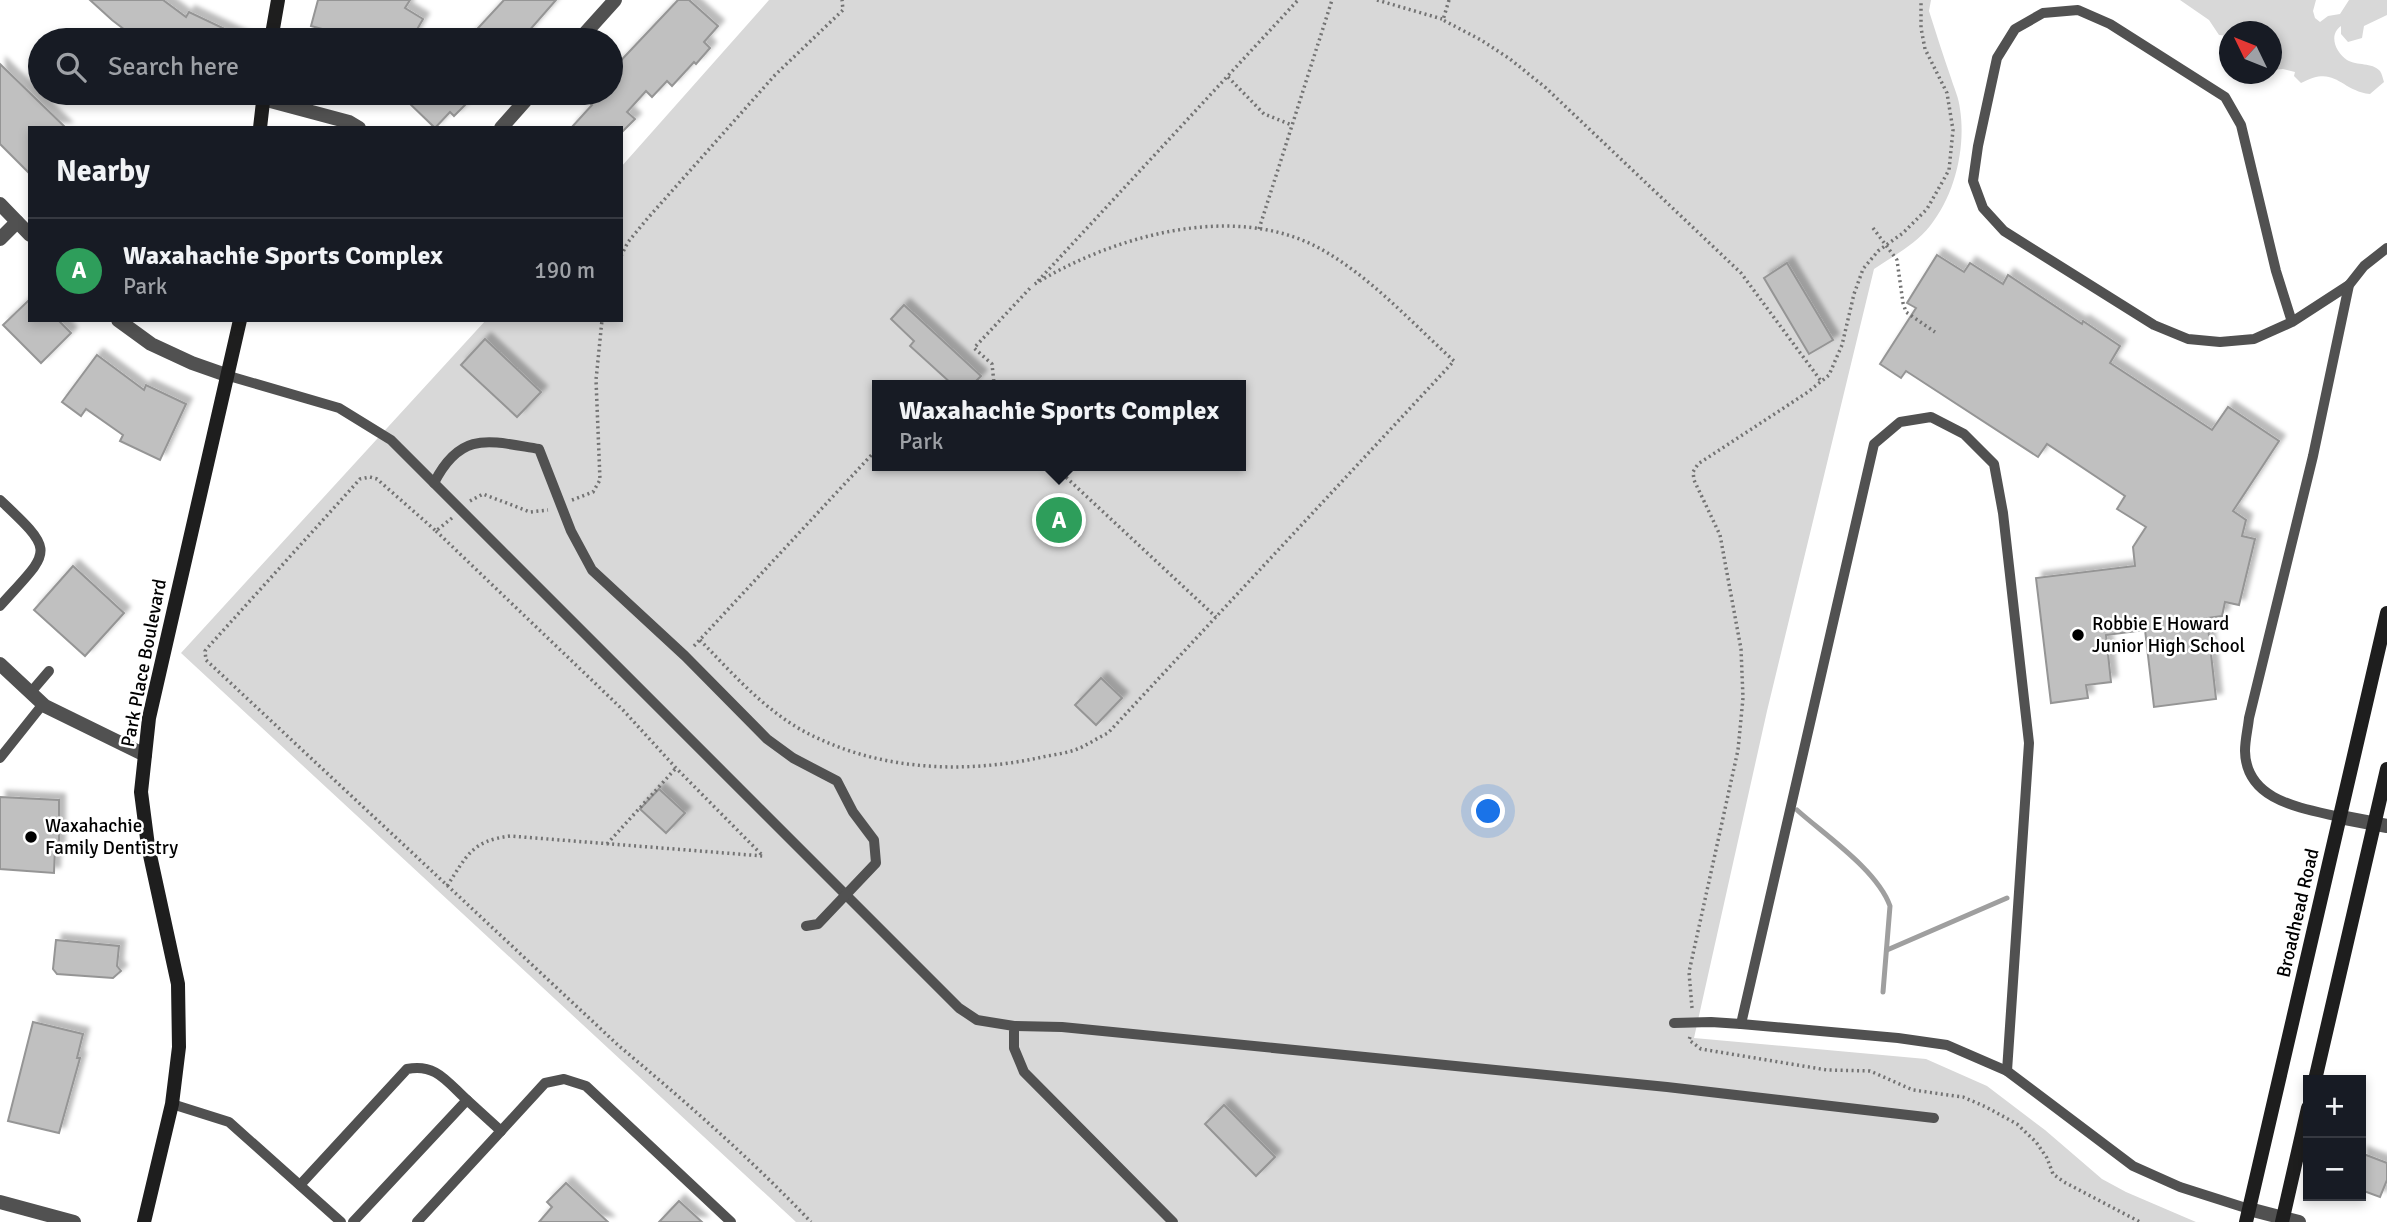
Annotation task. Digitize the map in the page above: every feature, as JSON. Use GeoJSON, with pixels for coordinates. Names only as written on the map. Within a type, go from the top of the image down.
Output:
{"type":"FeatureCollection","features":[{"type":"Feature","properties":{"kind":"street"},"geometry":{"type":"LineString","coordinates":[[273,28],[278,0]]}},
{"type":"Feature","properties":{"kind":"street"},"geometry":{"type":"LineString","coordinates":[[590,28],[615,0]]}},
{"type":"Feature","properties":{"kind":"street"},"geometry":{"type":"LineString","coordinates":[[260,126],[263,105]]}},
{"type":"Feature","properties":{"kind":"street"},"geometry":{"type":"LineString","coordinates":[[293,105],[356,126]]}},
{"type":"Feature","properties":{"kind":"street"},"geometry":{"type":"LineString","coordinates":[[503,126],[521,105]]}},
{"type":"Feature","properties":{"kind":"street"},"geometry":{"type":"LineString","coordinates":[[0,204],[28,233]]}},
{"type":"Feature","properties":{"kind":"street"},"geometry":{"type":"LineString","coordinates":[[0,239],[18,222]]}},
{"type":"Feature","properties":{"kind":"street"},"geometry":{"type":"LineString","coordinates":[[121,322],[151,344],[229,376]]}},
{"type":"Feature","properties":{"kind":"street","name":"Park Place Boulevard"},"geometry":{"type":"LineString","coordinates":[[144,1222],[172,1104],[180,1047],[178,984],[148,846],[141,792],[149,718],[240,322]]}},
{"type":"Feature","properties":{"kind":"street","name":"Broadhead Road"},"geometry":{"type":"LineString","coordinates":[[2248,1215],[2387,612]]}},
{"type":"Feature","properties":{"kind":"street"},"geometry":{"type":"LineString","coordinates":[[0,664],[43,704],[145,755]]}},
{"type":"Feature","properties":{"kind":"street"},"geometry":{"type":"LineString","coordinates":[[2316,1075],[2381,825],[2387,769]]}},
{"type":"Feature","properties":{"kind":"street"},"geometry":{"type":"LineString","coordinates":[[2340,817],[2381,825]]}},
{"type":"Feature","properties":{"kind":"street"},"geometry":{"type":"LineString","coordinates":[[2282,1220],[2303,1130]]}},
{"type":"Feature","properties":{"kind":"street"},"geometry":{"type":"LineString","coordinates":[[0,1202],[74,1222]]}},
{"type":"Feature","properties":{"kind":"street"},"geometry":{"type":"LineString","coordinates":[[2248,1215],[2300,1222]]}},
{"type":"Feature","properties":{"kind":"lane"},"geometry":{"type":"LineString","coordinates":[[2292,322],[2276,271],[2241,125],[2225,97],[2110,24],[2078,10],[2043,13],[2015,29],[1997,58],[1978,146],[1973,181],[1983,208],[2004,231],[2154,325],[2188,339],[2220,342],[2254,339],[2292,322],[2349,285],[2364,266],[2387,248]]}},
{"type":"Feature","properties":{"kind":"lane"},"geometry":{"type":"LineString","coordinates":[[2340,817],[2284,803],[2264,792],[2251,778],[2245,752],[2249,718],[2313,456],[2349,285]]}},
{"type":"Feature","properties":{"kind":"lane"},"geometry":{"type":"LineString","coordinates":[[229,376],[339,408],[391,440],[959,1008],[977,1020],[1014,1026],[1062,1027],[1599,1080],[1934,1118]]}},
{"type":"Feature","properties":{"kind":"lane"},"geometry":{"type":"LineString","coordinates":[[1741,1024],[1874,444],[1900,422],[1931,417],[1964,434],[1994,464],[2003,513],[2029,743],[2007,1071]]}},
{"type":"Feature","properties":{"kind":"lane"},"geometry":{"type":"LineString","coordinates":[[434,483],[443,464],[464,448],[487,440],[539,449],[571,531],[592,570],[685,656],[767,740],[793,758],[837,781],[853,811],[874,840],[876,863],[818,924],[806,926]]}},
{"type":"Feature","properties":{"kind":"lane"},"geometry":{"type":"LineString","coordinates":[[0,500],[32,530],[41,545],[40,562],[0,606]]}},
{"type":"Feature","properties":{"kind":"lane"},"geometry":{"type":"LineString","coordinates":[[31,692],[49,671]]}},
{"type":"Feature","properties":{"kind":"lane"},"geometry":{"type":"LineString","coordinates":[[0,758],[43,704]]}},
{"type":"Feature","properties":{"kind":"lane"},"geometry":{"type":"LineString","coordinates":[[1674,1023],[1741,1024],[1947,1045],[2007,1071],[2133,1166],[2248,1215]]}},
{"type":"Feature","properties":{"kind":"lane"},"geometry":{"type":"LineString","coordinates":[[1014,1026],[1014,1048],[1024,1072],[1173,1222]]}},
{"type":"Feature","properties":{"kind":"lane"},"geometry":{"type":"LineString","coordinates":[[300,1185],[407,1069],[421,1066],[434,1070],[501,1131]]}},
{"type":"Feature","properties":{"kind":"lane"},"geometry":{"type":"LineString","coordinates":[[417,1222],[545,1083],[564,1079],[586,1086],[731,1222]]}},
{"type":"Feature","properties":{"kind":"lane"},"geometry":{"type":"LineString","coordinates":[[354,1222],[467,1100]]}},
{"type":"Feature","properties":{"kind":"lane"},"geometry":{"type":"LineString","coordinates":[[172,1104],[229,1122],[341,1222]]}},
{"type":"Feature","properties":{"kind":"path"},"geometry":{"type":"LineString","coordinates":[[623,252],[646,219],[775,75],[844,10],[842,0]]}},
{"type":"Feature","properties":{"kind":"path"},"geometry":{"type":"LineString","coordinates":[[993,380],[992,365],[974,348],[1298,0]]}},
{"type":"Feature","properties":{"kind":"path"},"geometry":{"type":"LineString","coordinates":[[1259,229],[1332,0]]}},
{"type":"Feature","properties":{"kind":"path"},"geometry":{"type":"LineString","coordinates":[[1377,0],[1443,20],[1491,46],[1546,88],[1741,273],[1821,381]]}},
{"type":"Feature","properties":{"kind":"path"},"geometry":{"type":"LineString","coordinates":[[1443,20],[1449,0]]}},
{"type":"Feature","properties":{"kind":"path"},"geometry":{"type":"LineString","coordinates":[[1913,0],[1921,7]]}},
{"type":"Feature","properties":{"kind":"path"},"geometry":{"type":"LineString","coordinates":[[1689,1041],[1692,1002],[1689,972],[1738,750],[1743,698],[1741,649],[1720,535],[1694,480],[1693,472],[1698,464],[1808,392],[1829,375],[1842,345],[1863,269],[1878,251],[1903,233],[1927,209],[1950,170],[1953,130],[1947,93],[1925,50],[1921,28],[1921,0]]}},
{"type":"Feature","properties":{"kind":"path"},"geometry":{"type":"LineString","coordinates":[[1227,76],[1264,114],[1292,125]]}},
{"type":"Feature","properties":{"kind":"path"},"geometry":{"type":"LineString","coordinates":[[700,640],[752,693],[780,716],[808,734],[876,760],[937,768],[989,766],[1076,750],[1108,733],[1454,361],[1346,265],[1316,247],[1292,237],[1259,229],[1235,226],[1174,230],[1143,238],[1083,260],[1054,272],[1033,285]]}},
{"type":"Feature","properties":{"kind":"path"},"geometry":{"type":"LineString","coordinates":[[1874,228],[1897,260],[1906,312],[1935,332]]}},
{"type":"Feature","properties":{"kind":"path"},"geometry":{"type":"LineString","coordinates":[[436,531],[470,500],[483,494],[530,512],[544,511],[593,492],[600,480],[596,380],[602,322]]}},
{"type":"Feature","properties":{"kind":"path"},"geometry":{"type":"LineString","coordinates":[[685,656],[872,454]]}},
{"type":"Feature","properties":{"kind":"path"},"geometry":{"type":"LineString","coordinates":[[1059,471],[1216,617]]}},
{"type":"Feature","properties":{"kind":"path"},"geometry":{"type":"LineString","coordinates":[[447,886],[479,844],[490,838],[510,836],[763,856],[623,710],[436,531],[383,483],[370,477],[360,479],[205,651],[206,660],[447,886],[619,1046],[754,1165],[811,1222]]}},
{"type":"Feature","properties":{"kind":"path"},"geometry":{"type":"LineString","coordinates":[[607,844],[676,768]]}},
{"type":"Feature","properties":{"kind":"shaded area"},"geometry":{"type":"Polygon","coordinates":[[[769,0],[1931,0],[1929,11],[1959,105],[1961,139],[1957,170],[1946,200],[1930,226],[1911,245],[1874,269],[1767,711],[1694,1038],[1926,1059],[1987,1086],[2045,1130],[2102,1179],[2196,1222],[796,1222],[181,653],[484,322],[623,322],[623,165],[769,0]]]}},
{"type":"Feature","properties":{"kind":"shaded area"},"geometry":{"type":"Polygon","coordinates":[[[2180,0],[2316,0],[2313,11],[2320,22],[2328,16],[2340,14],[2349,0],[2387,0],[2387,15],[2364,26],[2362,38],[2348,42],[2341,34],[2341,26],[2334,39],[2343,57],[2351,62],[2377,68],[2384,82],[2370,94],[2330,77],[2322,76],[2301,83],[2294,76],[2295,72],[2282,69],[2282,21],[2219,21],[2219,35],[2209,20],[2180,0]]]}},
{"type":"Feature","properties":{"kind":"building"},"geometry":{"type":"Polygon","coordinates":[[[90,0],[163,0],[186,17],[189,12],[223,28],[122,28],[90,0]]]}},
{"type":"Feature","properties":{"kind":"building"},"geometry":{"type":"Polygon","coordinates":[[[318,0],[410,0],[405,8],[423,19],[418,28],[311,26],[318,0]]]}},
{"type":"Feature","properties":{"kind":"building"},"geometry":{"type":"Polygon","coordinates":[[[504,0],[556,0],[532,28],[478,28],[504,0]]]}},
{"type":"Feature","properties":{"kind":"building"},"geometry":{"type":"Polygon","coordinates":[[[678,0],[689,0],[718,26],[704,42],[710,48],[696,64],[694,62],[672,86],[667,81],[652,97],[646,91],[627,112],[635,119],[623,131],[623,126],[573,126],[592,105],[623,105],[623,58],[678,0]]]}},
{"type":"Feature","properties":{"kind":"building"},"geometry":{"type":"Polygon","coordinates":[[[0,64],[28,91],[28,105],[42,105],[64,126],[28,126],[28,172],[0,144],[0,64]]]}},
{"type":"Feature","properties":{"kind":"building"},"geometry":{"type":"Polygon","coordinates":[[[411,105],[465,105],[454,116],[450,112],[437,126],[433,126],[411,105]]]}},
{"type":"Feature","properties":{"kind":"building"},"geometry":{"type":"Polygon","coordinates":[[[1937,255],[1964,272],[1970,263],[2003,284],[2008,275],[2082,324],[2083,321],[2120,346],[2110,363],[2212,430],[2228,407],[2279,441],[2233,511],[2246,520],[2242,536],[2255,539],[2239,605],[2225,602],[2222,616],[2207,618],[2216,699],[2154,707],[2145,630],[2106,635],[2111,682],[2086,685],[2088,698],[2051,703],[2036,578],[2135,566],[2133,547],[2146,527],[2117,509],[2125,496],[2047,444],[2038,457],[1906,371],[1901,378],[1880,364],[1916,308],[1907,303],[1937,255]]]}},
{"type":"Feature","properties":{"kind":"building"},"geometry":{"type":"Polygon","coordinates":[[[1787,263],[1833,340],[1809,354],[1764,278],[1787,263]]]}},
{"type":"Feature","properties":{"kind":"building"},"geometry":{"type":"Polygon","coordinates":[[[28,301],[28,322],[60,322],[71,333],[41,363],[3,325],[28,301]]]}},
{"type":"Feature","properties":{"kind":"building"},"geometry":{"type":"Polygon","coordinates":[[[904,305],[981,376],[977,380],[947,380],[910,346],[914,341],[891,319],[904,305]]]}},
{"type":"Feature","properties":{"kind":"building"},"geometry":{"type":"Polygon","coordinates":[[[485,339],[541,392],[517,417],[461,365],[485,339]]]}},
{"type":"Feature","properties":{"kind":"building"},"geometry":{"type":"Polygon","coordinates":[[[97,355],[144,390],[146,385],[186,404],[160,460],[120,441],[123,435],[86,409],[81,416],[62,402],[97,355]]]}},
{"type":"Feature","properties":{"kind":"building"},"geometry":{"type":"Polygon","coordinates":[[[73,566],[124,613],[85,656],[34,610],[73,566]]]}},
{"type":"Feature","properties":{"kind":"building"},"geometry":{"type":"Polygon","coordinates":[[[1101,678],[1122,698],[1096,725],[1075,705],[1101,678]]]}},
{"type":"Feature","properties":{"kind":"building"},"geometry":{"type":"Polygon","coordinates":[[[659,789],[685,813],[666,833],[640,809],[659,789]]]}},
{"type":"Feature","properties":{"kind":"building","name":"Waxahachie Family Dentistry"},"geometry":{"type":"Polygon","coordinates":[[[0,797],[59,800],[59,848],[55,848],[54,873],[0,869],[0,797]]]}},
{"type":"Feature","properties":{"kind":"building"},"geometry":{"type":"Polygon","coordinates":[[[56,940],[119,946],[117,966],[121,971],[113,978],[57,974],[53,969],[56,940]]]}},
{"type":"Feature","properties":{"kind":"building"},"geometry":{"type":"Polygon","coordinates":[[[33,1022],[83,1034],[77,1058],[80,1058],[59,1133],[8,1121],[33,1022]]]}},
{"type":"Feature","properties":{"kind":"building"},"geometry":{"type":"Polygon","coordinates":[[[1224,1105],[1275,1157],[1256,1176],[1205,1124],[1224,1105]]]}},
{"type":"Feature","properties":{"kind":"building"},"geometry":{"type":"Polygon","coordinates":[[[2366,1155],[2387,1163],[2387,1180],[2380,1197],[2366,1192],[2366,1155]]]}},
{"type":"Feature","properties":{"kind":"building"},"geometry":{"type":"Polygon","coordinates":[[[566,1183],[608,1222],[539,1222],[552,1207],[547,1202],[566,1183]]]}},
{"type":"Feature","properties":{"kind":"building"},"geometry":{"type":"Polygon","coordinates":[[[679,1201],[702,1222],[659,1222],[679,1201]]]}},
{"type":"Feature","properties":{"kind":"waterway"},"geometry":{"type":"LineString","coordinates":[[1797,810],[1863,867],[1874,879],[1890,906],[1883,992]]}},
{"type":"Feature","properties":{"kind":"waterway"},"geometry":{"type":"LineString","coordinates":[[1887,950],[2007,898]]}},
{"type":"Feature","properties":{"kind":"place","name":"Waxahachie Sports Complex"},"geometry":{"type":"Point","coordinates":[1059,520]}},
{"type":"Feature","properties":{"kind":"place","name":"Robbie E Howard Junior High School"},"geometry":{"type":"Point","coordinates":[2078,635]}},
{"type":"Feature","properties":{"kind":"place","name":"Waxahachie Family Dentistry"},"geometry":{"type":"Point","coordinates":[31,837]}}]}
